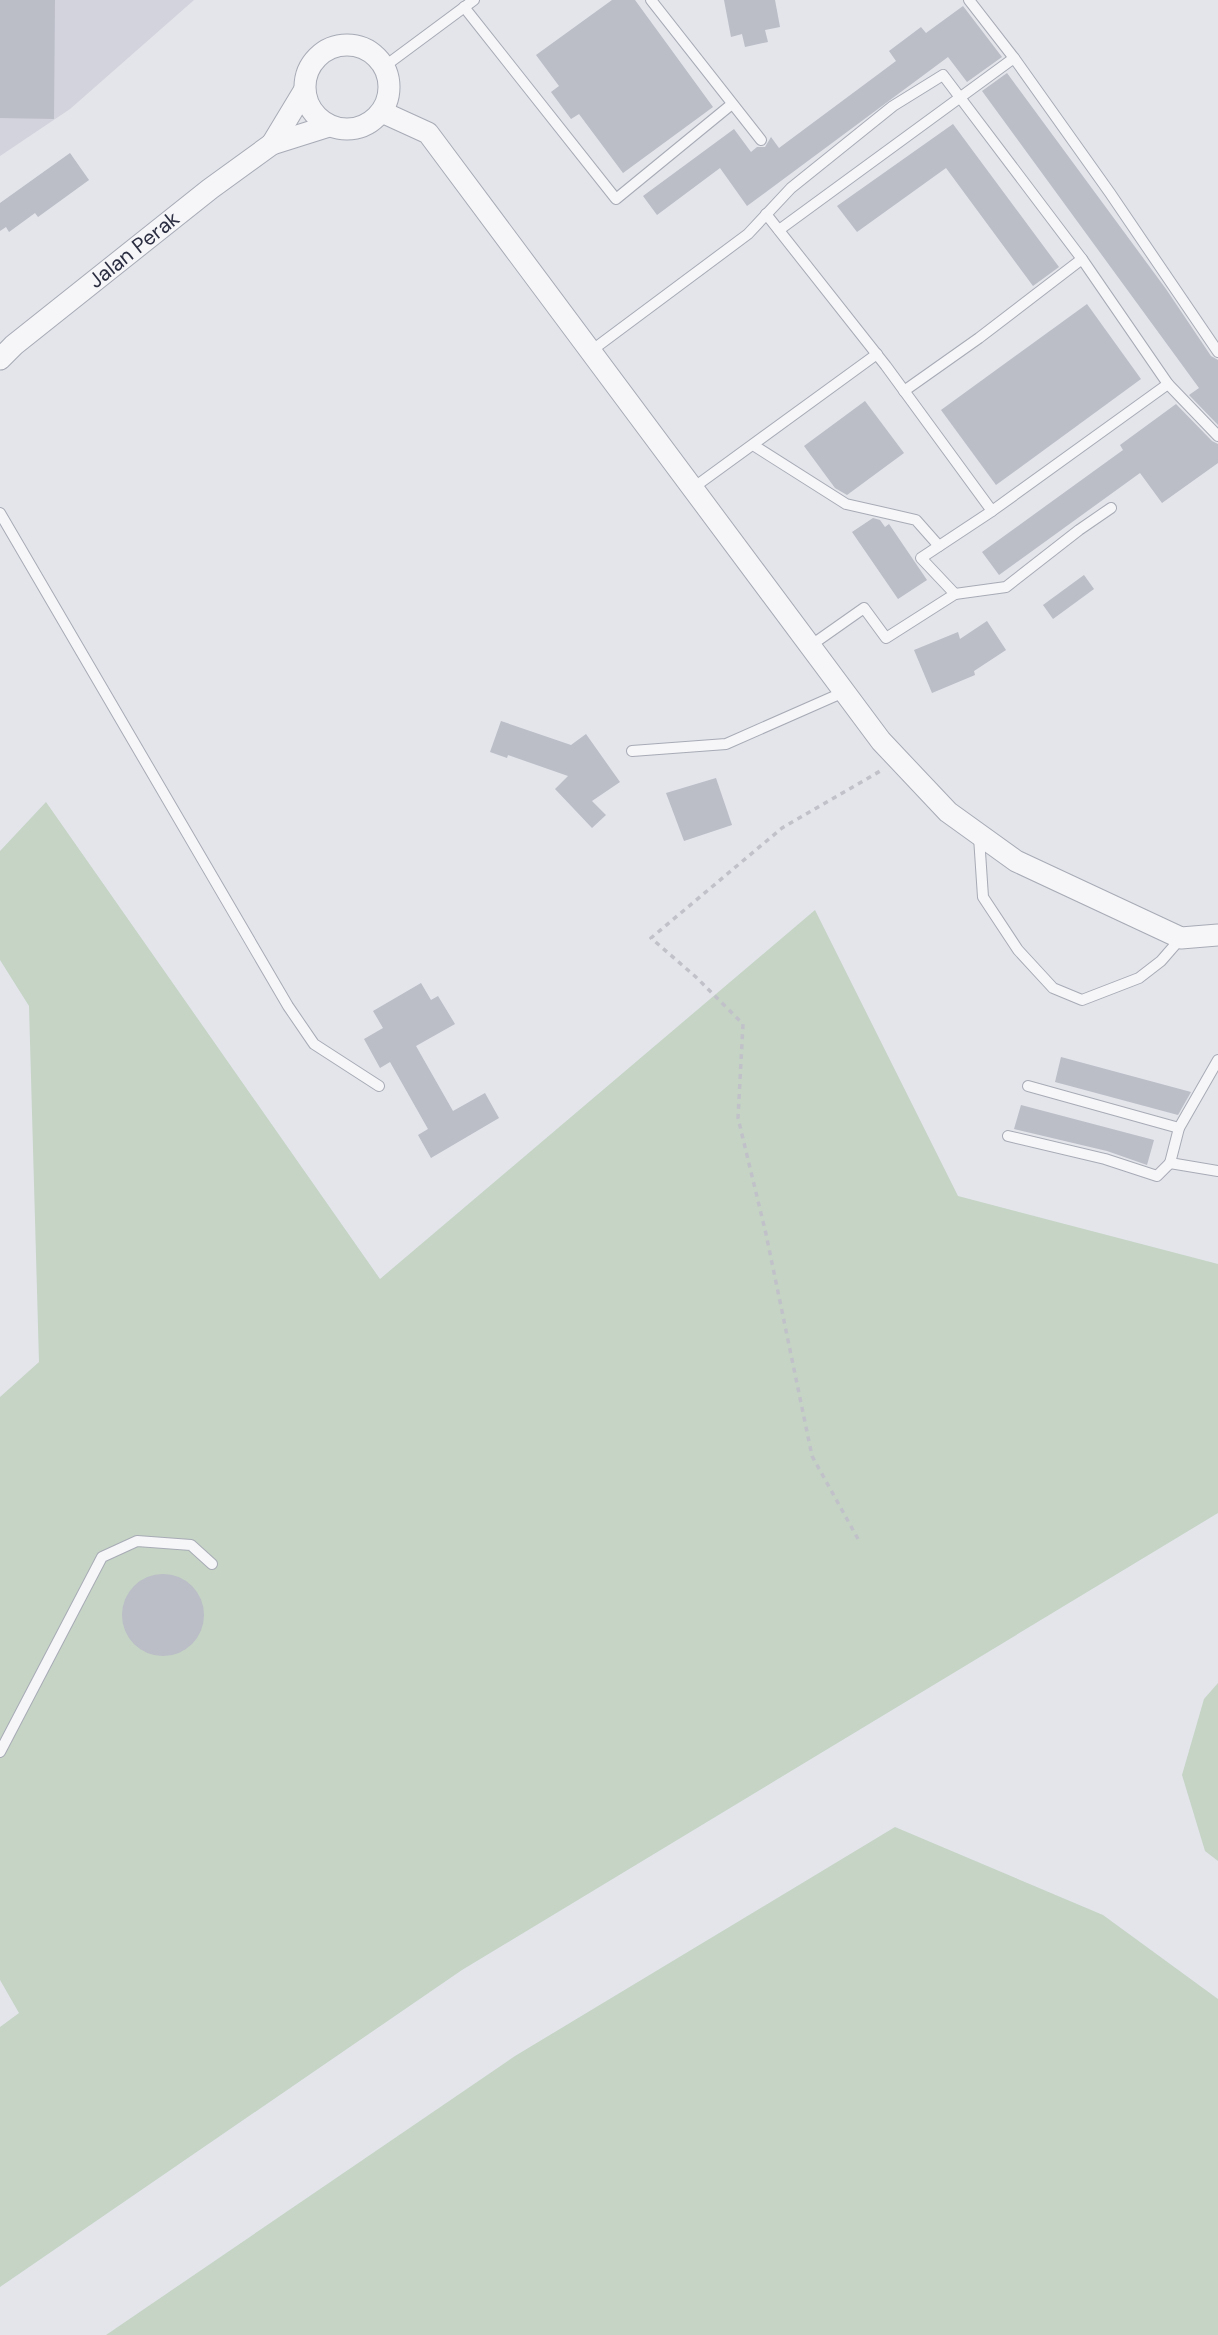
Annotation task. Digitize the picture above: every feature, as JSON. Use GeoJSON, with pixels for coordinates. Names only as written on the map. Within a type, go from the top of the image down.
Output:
{"type":"FeatureCollection","features":[{"type":"Feature","properties":{"kind":"street"},"geometry":{"type":"LineString","coordinates":[[346,44],[360,46],[373,53],[384,66],[389,88],[382,112],[372,122],[344,130],[329,126],[317,118],[308,106],[304,91],[310,64],[332,47],[346,44]]}},
{"type":"Feature","properties":{"kind":"street","name":"Jalan Perak"},"geometry":{"type":"LineString","coordinates":[[272,144],[304,91]]}},
{"type":"Feature","properties":{"kind":"street"},"geometry":{"type":"LineString","coordinates":[[382,112],[428,133],[881,741],[948,812],[1016,861],[1181,938],[1218,935]]}},
{"type":"Feature","properties":{"kind":"street","name":"Jalan Perak"},"geometry":{"type":"LineString","coordinates":[[0,359],[199,197],[272,144],[329,126]]}},
{"type":"Feature","properties":{"kind":"lane"},"geometry":{"type":"LineString","coordinates":[[651,0],[761,140]]}},
{"type":"Feature","properties":{"kind":"lane"},"geometry":{"type":"LineString","coordinates":[[969,0],[1014,58],[1110,193],[1218,352]]}},
{"type":"Feature","properties":{"kind":"lane"},"geometry":{"type":"LineString","coordinates":[[384,66],[469,4],[616,199],[732,104]]}},
{"type":"Feature","properties":{"kind":"lane"},"geometry":{"type":"LineString","coordinates":[[779,230],[1014,58]]}},
{"type":"Feature","properties":{"kind":"lane"},"geometry":{"type":"LineString","coordinates":[[591,351],[748,234],[791,188],[893,106],[943,75],[1082,259],[1168,384],[1218,436]]}},
{"type":"Feature","properties":{"kind":"lane"},"geometry":{"type":"LineString","coordinates":[[766,214],[877,354],[992,511]]}},
{"type":"Feature","properties":{"kind":"lane"},"geometry":{"type":"LineString","coordinates":[[904,391],[979,338],[1082,259]]}},
{"type":"Feature","properties":{"kind":"lane"},"geometry":{"type":"LineString","coordinates":[[693,488],[877,354]]}},
{"type":"Feature","properties":{"kind":"lane"},"geometry":{"type":"LineString","coordinates":[[955,594],[921,558],[992,511],[1168,384]]}},
{"type":"Feature","properties":{"kind":"lane"},"geometry":{"type":"LineString","coordinates":[[752,445],[846,504],[916,520],[939,546]]}},
{"type":"Feature","properties":{"kind":"lane"},"geometry":{"type":"LineString","coordinates":[[810,646],[864,608],[886,638],[955,594],[1006,587],[1111,508]]}},
{"type":"Feature","properties":{"kind":"lane"},"geometry":{"type":"LineString","coordinates":[[0,513],[288,1006],[314,1044],[379,1086]]}},
{"type":"Feature","properties":{"kind":"lane"},"geometry":{"type":"LineString","coordinates":[[632,751],[726,744],[844,692]]}},
{"type":"Feature","properties":{"kind":"lane"},"geometry":{"type":"LineString","coordinates":[[979,835],[983,897],[1018,950],[1053,988],[1082,1000],[1139,978],[1161,961],[1181,938]]}},
{"type":"Feature","properties":{"kind":"lane"},"geometry":{"type":"LineString","coordinates":[[1008,1136],[1105,1159],[1157,1177],[1170,1163],[1179,1128],[1218,1060]]}},
{"type":"Feature","properties":{"kind":"lane"},"geometry":{"type":"LineString","coordinates":[[1028,1086],[1179,1128]]}},
{"type":"Feature","properties":{"kind":"lane"},"geometry":{"type":"LineString","coordinates":[[1170,1163],[1218,1171]]}},
{"type":"Feature","properties":{"kind":"lane"},"geometry":{"type":"LineString","coordinates":[[0,1752],[102,1557],[137,1541],[191,1545],[212,1564]]}},
{"type":"Feature","properties":{"kind":"path"},"geometry":{"type":"LineString","coordinates":[[858,1539],[812,1456],[766,1234],[738,1118],[743,1024],[651,938],[782,828],[899,760]]}},
{"type":"Feature","properties":{"kind":"shaded area"},"geometry":{"type":"Polygon","coordinates":[[[0,0],[194,0],[70,109],[0,156],[0,0]]]}},
{"type":"Feature","properties":{"kind":"green space"},"geometry":{"type":"Polygon","coordinates":[[[46,802],[380,1279],[815,910],[958,1196],[1218,1264],[1218,1513],[462,1970],[0,2287],[0,2027],[19,2013],[0,1980],[0,1397],[39,1362],[29,1006],[0,960],[0,851],[46,802]]]}},
{"type":"Feature","properties":{"kind":"green space"},"geometry":{"type":"Polygon","coordinates":[[[1218,1683],[1218,1861],[1205,1851],[1182,1775],[1204,1699],[1218,1683]]]}},
{"type":"Feature","properties":{"kind":"green space"},"geometry":{"type":"Polygon","coordinates":[[[895,1827],[1103,1915],[1218,1999],[1218,2335],[106,2335],[515,2056],[895,1827]]]}},
{"type":"Feature","properties":{"kind":"building"},"geometry":{"type":"Polygon","coordinates":[[[0,0],[55,0],[54,119],[0,118],[0,0]]]}},
{"type":"Feature","properties":{"kind":"building"},"geometry":{"type":"Polygon","coordinates":[[[612,0],[635,0],[713,107],[623,173],[579,114],[571,119],[551,92],[559,86],[536,55],[612,0]]]}},
{"type":"Feature","properties":{"kind":"building"},"geometry":{"type":"Polygon","coordinates":[[[724,0],[775,0],[780,27],[765,30],[768,42],[745,47],[742,34],[731,37],[724,0]]]}},
{"type":"Feature","properties":{"kind":"building"},"geometry":{"type":"Polygon","coordinates":[[[963,6],[1002,57],[967,82],[948,57],[747,206],[720,168],[657,215],[643,196],[734,129],[751,152],[757,147],[765,147],[771,137],[779,148],[896,61],[889,51],[921,27],[926,33],[963,6]]]}},
{"type":"Feature","properties":{"kind":"building"},"geometry":{"type":"Polygon","coordinates":[[[1007,73],[1166,289],[1211,356],[1218,360],[1218,425],[1189,395],[1199,388],[982,91],[1007,73]]]}},
{"type":"Feature","properties":{"kind":"building"},"geometry":{"type":"Polygon","coordinates":[[[953,124],[1059,267],[1033,286],[946,168],[857,232],[837,206],[953,124]]]}},
{"type":"Feature","properties":{"kind":"building"},"geometry":{"type":"Polygon","coordinates":[[[70,153],[89,180],[38,217],[35,213],[9,232],[6,227],[0,231],[0,203],[70,153]]]}},
{"type":"Feature","properties":{"kind":"building"},"geometry":{"type":"Polygon","coordinates":[[[1087,304],[1141,379],[996,485],[941,410],[1087,304]]]}},
{"type":"Feature","properties":{"kind":"building"},"geometry":{"type":"Polygon","coordinates":[[[865,401],[904,453],[847,495],[835,488],[804,446],[865,401]]]}},
{"type":"Feature","properties":{"kind":"building"},"geometry":{"type":"Polygon","coordinates":[[[1176,404],[1218,444],[1218,463],[1162,503],[1140,473],[999,575],[982,552],[1123,450],[1120,445],[1176,404]]]}},
{"type":"Feature","properties":{"kind":"building"},"geometry":{"type":"Polygon","coordinates":[[[873,518],[880,520],[885,527],[889,524],[927,580],[898,599],[852,532],[873,518]]]}},
{"type":"Feature","properties":{"kind":"building"},"geometry":{"type":"Polygon","coordinates":[[[1084,575],[1094,589],[1053,619],[1043,605],[1084,575]]]}},
{"type":"Feature","properties":{"kind":"building"},"geometry":{"type":"Polygon","coordinates":[[[987,621],[1006,650],[974,671],[975,675],[932,693],[914,650],[958,632],[960,639],[987,621]]]}},
{"type":"Feature","properties":{"kind":"building"},"geometry":{"type":"Polygon","coordinates":[[[501,721],[571,745],[586,734],[620,782],[592,801],[606,815],[592,828],[555,789],[568,776],[508,755],[507,758],[490,752],[501,721]]]}},
{"type":"Feature","properties":{"kind":"building"},"geometry":{"type":"Polygon","coordinates":[[[716,778],[732,825],[684,841],[666,793],[716,778]]]}},
{"type":"Feature","properties":{"kind":"building"},"geometry":{"type":"Polygon","coordinates":[[[421,983],[431,1000],[438,996],[455,1024],[416,1046],[453,1111],[485,1093],[499,1118],[431,1158],[418,1135],[428,1129],[390,1062],[380,1068],[364,1039],[383,1028],[373,1011],[421,983]]]}},
{"type":"Feature","properties":{"kind":"building"},"geometry":{"type":"Polygon","coordinates":[[[1061,1057],[1191,1092],[1178,1115],[1055,1082],[1061,1057]]]}},
{"type":"Feature","properties":{"kind":"building"},"geometry":{"type":"Polygon","coordinates":[[[1021,1105],[1154,1140],[1147,1165],[1107,1151],[1014,1129],[1021,1105]]]}},
{"type":"Feature","properties":{"kind":"building"},"geometry":{"type":"Polygon","coordinates":[[[163,1574],[179,1577],[192,1586],[201,1599],[204,1615],[201,1631],[192,1644],[179,1653],[163,1656],[147,1653],[134,1644],[125,1631],[122,1615],[125,1599],[134,1586],[147,1577],[163,1574]]]}}]}
